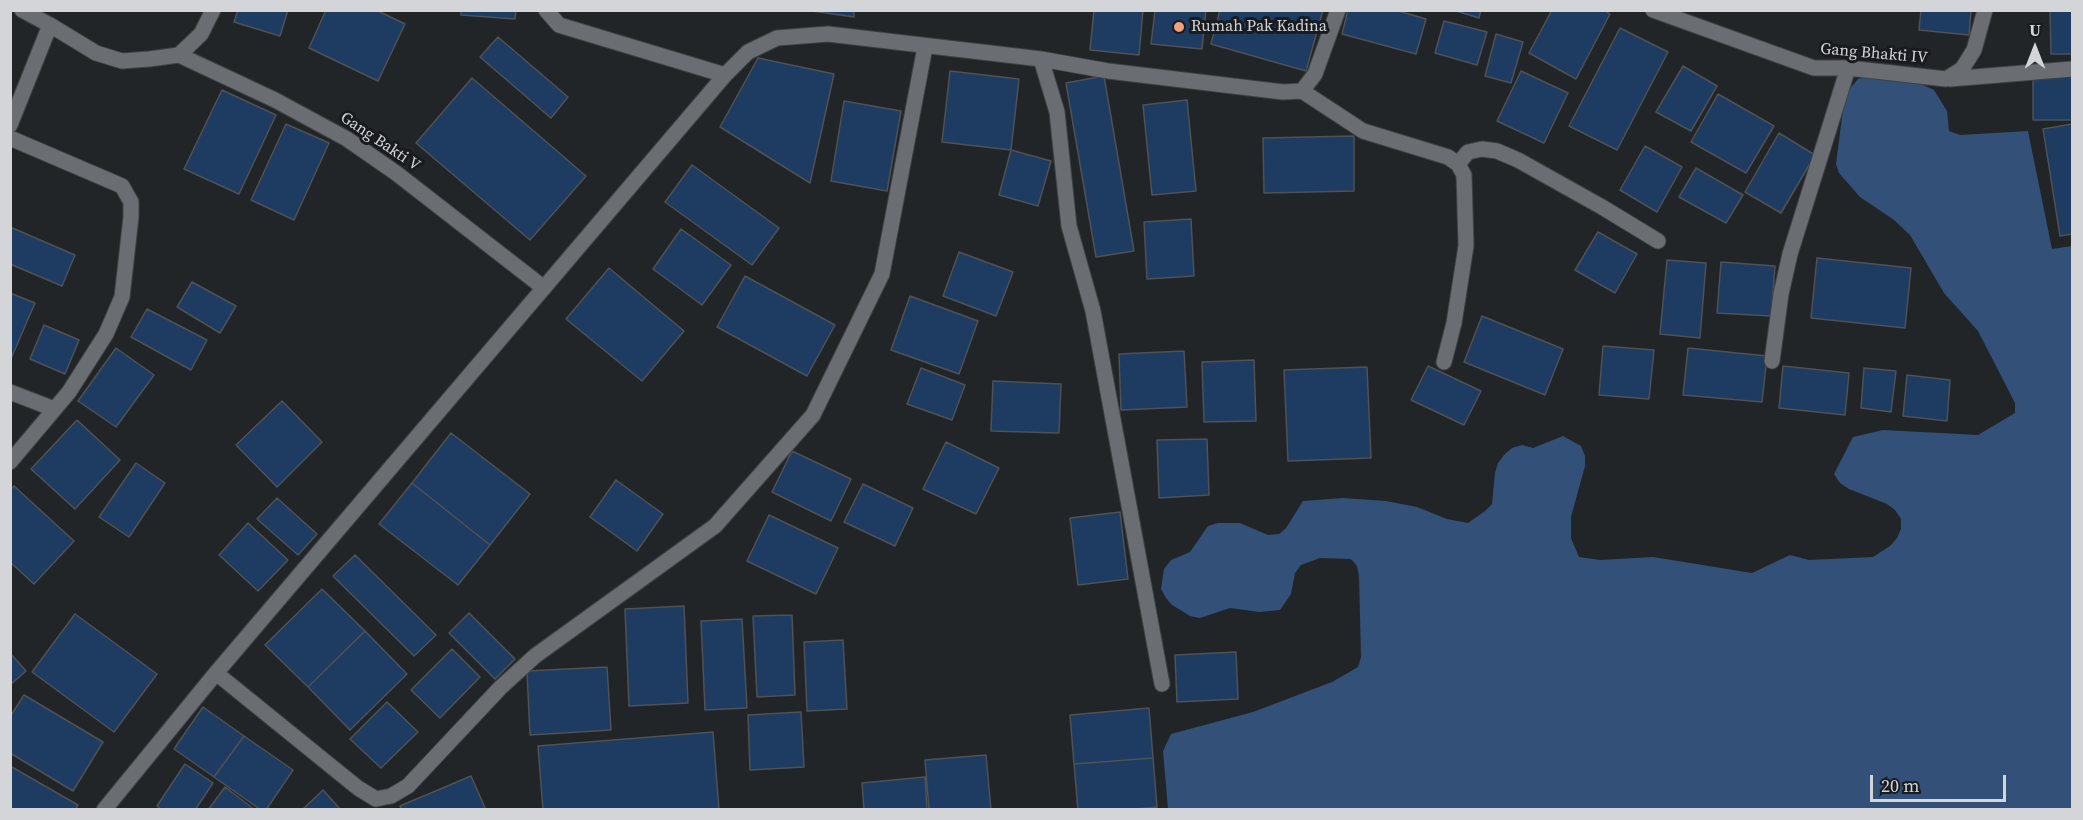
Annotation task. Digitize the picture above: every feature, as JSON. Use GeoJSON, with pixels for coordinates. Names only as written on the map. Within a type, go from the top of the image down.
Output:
{"type":"FeatureCollection","features":[{"type":"Feature","properties":{"kind":"street"},"geometry":{"type":"LineString","coordinates":[[22,10],[96,53],[122,61],[179,55],[201,34],[213,10]]}},
{"type":"Feature","properties":{"kind":"street"},"geometry":{"type":"LineString","coordinates":[[546,10],[559,25],[725,75]]}},
{"type":"Feature","properties":{"kind":"street"},"geometry":{"type":"LineString","coordinates":[[1302,91],[1315,74],[1338,10]]}},
{"type":"Feature","properties":{"kind":"street","name":"Gang Bhakti IV"},"geometry":{"type":"LineString","coordinates":[[1653,10],[1814,68],[1848,68],[1946,79],[1962,69],[1974,50],[1985,10]]}},
{"type":"Feature","properties":{"kind":"street"},"geometry":{"type":"LineString","coordinates":[[10,125],[50,25]]}},
{"type":"Feature","properties":{"kind":"street"},"geometry":{"type":"LineString","coordinates":[[104,810],[216,673],[725,75],[748,52],[777,38],[828,34],[1041,59],[1108,72],[1283,92],[1302,91],[1363,131],[1448,157],[1458,164],[1464,175],[1466,246],[1454,323],[1443,362]]}},
{"type":"Feature","properties":{"kind":"street"},"geometry":{"type":"LineString","coordinates":[[216,673],[358,788],[376,799],[391,796],[408,786],[500,688],[535,656],[714,526],[813,415],[882,274],[925,46]]}},
{"type":"Feature","properties":{"kind":"street","name":"Gang Bakti V"},"geometry":{"type":"LineString","coordinates":[[179,55],[284,105],[354,144],[396,173],[544,288]]}},
{"type":"Feature","properties":{"kind":"street"},"geometry":{"type":"LineString","coordinates":[[1041,59],[1058,112],[1069,226],[1093,311],[1162,684]]}},
{"type":"Feature","properties":{"kind":"street"},"geometry":{"type":"LineString","coordinates":[[1772,361],[1781,294],[1790,254],[1848,68]]}},
{"type":"Feature","properties":{"kind":"street"},"geometry":{"type":"LineString","coordinates":[[1946,79],[2073,69]]}},
{"type":"Feature","properties":{"kind":"street"},"geometry":{"type":"LineString","coordinates":[[10,138],[122,186],[130,202],[131,217],[122,297],[106,334],[69,392],[10,462]]}},
{"type":"Feature","properties":{"kind":"street"},"geometry":{"type":"LineString","coordinates":[[1458,164],[1468,152],[1482,148],[1497,151],[1518,160],[1602,207],[1658,242]]}},
{"type":"Feature","properties":{"kind":"street"},"geometry":{"type":"LineString","coordinates":[[10,392],[54,409]]}},
{"type":"Feature","properties":{"kind":"shaded area"},"geometry":{"type":"Polygon","coordinates":[[[1869,76],[1923,85],[1934,90],[1947,111],[1949,131],[1960,135],[2028,131],[2052,249],[2072,246],[2072,809],[1168,809],[1163,751],[1171,734],[1253,712],[1332,682],[1358,667],[1361,657],[1359,576],[1357,566],[1351,559],[1320,558],[1301,565],[1295,573],[1291,594],[1280,610],[1259,612],[1230,608],[1200,618],[1190,616],[1172,605],[1161,589],[1164,569],[1171,560],[1190,552],[1208,526],[1218,523],[1240,523],[1268,535],[1279,534],[1286,528],[1303,501],[1343,498],[1386,501],[1417,507],[1447,519],[1468,523],[1492,504],[1495,473],[1504,455],[1512,448],[1522,445],[1533,448],[1563,436],[1581,446],[1585,456],[1585,466],[1571,517],[1571,538],[1579,557],[1600,560],[1653,557],[1752,573],[1790,555],[1809,560],[1873,557],[1890,546],[1901,529],[1901,519],[1895,510],[1887,504],[1849,489],[1840,483],[1834,474],[1853,437],[1883,430],[1978,435],[2015,413],[2015,403],[1978,331],[1944,293],[1910,235],[1894,220],[1860,197],[1839,173],[1836,164],[1845,94],[1858,79],[1869,76]]]}},
{"type":"Feature","properties":{"kind":"building"},"geometry":{"type":"Polygon","coordinates":[[[238,10],[288,10],[280,36],[234,22],[238,10]]]}},
{"type":"Feature","properties":{"kind":"building"},"geometry":{"type":"Polygon","coordinates":[[[326,10],[376,10],[405,24],[378,81],[309,48],[326,10]]]}},
{"type":"Feature","properties":{"kind":"building"},"geometry":{"type":"Polygon","coordinates":[[[461,10],[516,10],[515,19],[461,15],[461,10]]]}},
{"type":"Feature","properties":{"kind":"building"},"geometry":{"type":"Polygon","coordinates":[[[805,10],[854,10],[854,17],[805,10]]]}},
{"type":"Feature","properties":{"kind":"building"},"geometry":{"type":"Polygon","coordinates":[[[1094,10],[1143,10],[1139,55],[1090,50],[1094,10]]]}},
{"type":"Feature","properties":{"kind":"building","name":"Rumah Pak Kadina"},"geometry":{"type":"Polygon","coordinates":[[[1155,10],[1206,10],[1202,49],[1151,44],[1155,10]]]}},
{"type":"Feature","properties":{"kind":"building"},"geometry":{"type":"Polygon","coordinates":[[[1220,10],[1323,10],[1306,71],[1211,44],[1220,10]]]}},
{"type":"Feature","properties":{"kind":"building"},"geometry":{"type":"Polygon","coordinates":[[[1348,10],[1395,10],[1426,19],[1416,54],[1342,34],[1348,10]]]}},
{"type":"Feature","properties":{"kind":"building"},"geometry":{"type":"Polygon","coordinates":[[[1453,10],[1481,10],[1479,18],[1453,10]]]}},
{"type":"Feature","properties":{"kind":"building"},"geometry":{"type":"Polygon","coordinates":[[[1552,10],[1604,10],[1610,14],[1576,79],[1529,53],[1552,10]]]}},
{"type":"Feature","properties":{"kind":"building"},"geometry":{"type":"Polygon","coordinates":[[[1921,10],[1971,10],[1969,35],[1919,30],[1921,10]]]}},
{"type":"Feature","properties":{"kind":"building"},"geometry":{"type":"Polygon","coordinates":[[[2050,10],[2072,10],[2072,54],[2051,54],[2050,10]]]}},
{"type":"Feature","properties":{"kind":"building"},"geometry":{"type":"Polygon","coordinates":[[[1444,21],[1487,32],[1477,65],[1435,53],[1444,21]]]}},
{"type":"Feature","properties":{"kind":"building"},"geometry":{"type":"Polygon","coordinates":[[[1620,28],[1668,52],[1617,150],[1569,126],[1620,28]]]}},
{"type":"Feature","properties":{"kind":"building"},"geometry":{"type":"Polygon","coordinates":[[[1496,34],[1523,42],[1511,83],[1485,76],[1496,34]]]}},
{"type":"Feature","properties":{"kind":"building"},"geometry":{"type":"Polygon","coordinates":[[[498,37],[568,97],[551,118],[480,57],[498,37]]]}},
{"type":"Feature","properties":{"kind":"building"},"geometry":{"type":"Polygon","coordinates":[[[758,58],[834,74],[810,183],[720,127],[758,58]]]}},
{"type":"Feature","properties":{"kind":"building"},"geometry":{"type":"Polygon","coordinates":[[[1683,66],[1717,86],[1691,131],[1656,112],[1683,66]]]}},
{"type":"Feature","properties":{"kind":"building"},"geometry":{"type":"Polygon","coordinates":[[[950,71],[1019,79],[1011,150],[942,142],[950,71]]]}},
{"type":"Feature","properties":{"kind":"building"},"geometry":{"type":"Polygon","coordinates":[[[1521,71],[1568,93],[1544,143],[1497,121],[1521,71]]]}},
{"type":"Feature","properties":{"kind":"building"},"geometry":{"type":"Polygon","coordinates":[[[2033,73],[2072,73],[2072,120],[2033,120],[2033,73]]]}},
{"type":"Feature","properties":{"kind":"building"},"geometry":{"type":"Polygon","coordinates":[[[1104,76],[1134,251],[1096,257],[1066,83],[1104,76]]]}},
{"type":"Feature","properties":{"kind":"building"},"geometry":{"type":"Polygon","coordinates":[[[472,78],[586,176],[530,240],[416,143],[472,78]]]}},
{"type":"Feature","properties":{"kind":"building"},"geometry":{"type":"Polygon","coordinates":[[[222,90],[276,115],[239,194],[184,169],[222,90]]]}},
{"type":"Feature","properties":{"kind":"building"},"geometry":{"type":"Polygon","coordinates":[[[1718,94],[1774,126],[1746,173],[1691,142],[1718,94]]]}},
{"type":"Feature","properties":{"kind":"building"},"geometry":{"type":"Polygon","coordinates":[[[1187,100],[1196,191],[1152,195],[1143,105],[1187,100]]]}},
{"type":"Feature","properties":{"kind":"building"},"geometry":{"type":"Polygon","coordinates":[[[844,101],[901,111],[887,191],[831,181],[844,101]]]}},
{"type":"Feature","properties":{"kind":"building"},"geometry":{"type":"Polygon","coordinates":[[[286,124],[329,143],[294,220],[251,200],[286,124]]]}},
{"type":"Feature","properties":{"kind":"building"},"geometry":{"type":"Polygon","coordinates":[[[2072,124],[2072,234],[2060,236],[2043,129],[2072,124]]]}},
{"type":"Feature","properties":{"kind":"building"},"geometry":{"type":"Polygon","coordinates":[[[1779,133],[1815,155],[1781,213],[1745,192],[1779,133]]]}},
{"type":"Feature","properties":{"kind":"building"},"geometry":{"type":"Polygon","coordinates":[[[1354,136],[1354,191],[1264,193],[1263,138],[1354,136]]]}},
{"type":"Feature","properties":{"kind":"building"},"geometry":{"type":"Polygon","coordinates":[[[1645,146],[1682,167],[1657,212],[1620,190],[1645,146]]]}},
{"type":"Feature","properties":{"kind":"building"},"geometry":{"type":"Polygon","coordinates":[[[1011,150],[1051,161],[1038,206],[999,195],[1011,150]]]}},
{"type":"Feature","properties":{"kind":"building"},"geometry":{"type":"Polygon","coordinates":[[[692,165],[779,228],[752,265],[665,202],[692,165]]]}},
{"type":"Feature","properties":{"kind":"building"},"geometry":{"type":"Polygon","coordinates":[[[1696,168],[1743,195],[1726,223],[1679,197],[1696,168]]]}},
{"type":"Feature","properties":{"kind":"building"},"geometry":{"type":"Polygon","coordinates":[[[1191,219],[1194,276],[1147,279],[1144,222],[1191,219]]]}},
{"type":"Feature","properties":{"kind":"building"},"geometry":{"type":"Polygon","coordinates":[[[10,227],[75,255],[62,286],[10,264],[10,227]]]}},
{"type":"Feature","properties":{"kind":"building"},"geometry":{"type":"Polygon","coordinates":[[[681,229],[731,265],[702,305],[653,269],[681,229]]]}},
{"type":"Feature","properties":{"kind":"building"},"geometry":{"type":"Polygon","coordinates":[[[1598,232],[1637,254],[1615,293],[1575,270],[1598,232]]]}},
{"type":"Feature","properties":{"kind":"building"},"geometry":{"type":"Polygon","coordinates":[[[959,252],[1013,272],[996,316],[943,296],[959,252]]]}},
{"type":"Feature","properties":{"kind":"building"},"geometry":{"type":"Polygon","coordinates":[[[1817,258],[1911,268],[1905,328],[1811,318],[1817,258]]]}},
{"type":"Feature","properties":{"kind":"building"},"geometry":{"type":"Polygon","coordinates":[[[1667,260],[1706,263],[1700,338],[1660,334],[1667,260]]]}},
{"type":"Feature","properties":{"kind":"building"},"geometry":{"type":"Polygon","coordinates":[[[1721,262],[1775,266],[1771,316],[1717,313],[1721,262]]]}},
{"type":"Feature","properties":{"kind":"building"},"geometry":{"type":"Polygon","coordinates":[[[609,268],[684,331],[642,381],[566,319],[609,268]]]}},
{"type":"Feature","properties":{"kind":"building"},"geometry":{"type":"Polygon","coordinates":[[[745,276],[835,325],[807,376],[717,327],[745,276]]]}},
{"type":"Feature","properties":{"kind":"building"},"geometry":{"type":"Polygon","coordinates":[[[192,282],[236,306],[220,333],[177,307],[192,282]]]}},
{"type":"Feature","properties":{"kind":"building"},"geometry":{"type":"Polygon","coordinates":[[[10,293],[35,303],[10,361],[10,293]]]}},
{"type":"Feature","properties":{"kind":"building"},"geometry":{"type":"Polygon","coordinates":[[[910,296],[978,321],[959,374],[891,350],[910,296]]]}},
{"type":"Feature","properties":{"kind":"building"},"geometry":{"type":"Polygon","coordinates":[[[147,309],[207,340],[191,370],[131,337],[147,309]]]}},
{"type":"Feature","properties":{"kind":"building"},"geometry":{"type":"Polygon","coordinates":[[[1482,316],[1563,349],[1545,395],[1464,362],[1482,316]]]}},
{"type":"Feature","properties":{"kind":"building"},"geometry":{"type":"Polygon","coordinates":[[[44,325],[79,340],[65,374],[30,359],[44,325]]]}},
{"type":"Feature","properties":{"kind":"building"},"geometry":{"type":"Polygon","coordinates":[[[1603,346],[1654,350],[1649,399],[1599,395],[1603,346]]]}},
{"type":"Feature","properties":{"kind":"building"},"geometry":{"type":"Polygon","coordinates":[[[116,348],[154,375],[116,427],[78,401],[116,348]]]}},
{"type":"Feature","properties":{"kind":"building"},"geometry":{"type":"Polygon","coordinates":[[[1688,348],[1767,356],[1762,402],[1683,395],[1688,348]]]}},
{"type":"Feature","properties":{"kind":"building"},"geometry":{"type":"Polygon","coordinates":[[[1184,351],[1187,407],[1121,410],[1119,354],[1184,351]]]}},
{"type":"Feature","properties":{"kind":"building"},"geometry":{"type":"Polygon","coordinates":[[[1254,360],[1256,421],[1204,422],[1202,362],[1254,360]]]}},
{"type":"Feature","properties":{"kind":"building"},"geometry":{"type":"Polygon","coordinates":[[[1428,366],[1481,391],[1464,425],[1411,400],[1428,366]]]}},
{"type":"Feature","properties":{"kind":"building"},"geometry":{"type":"Polygon","coordinates":[[[1783,366],[1849,373],[1845,415],[1779,408],[1783,366]]]}},
{"type":"Feature","properties":{"kind":"building"},"geometry":{"type":"Polygon","coordinates":[[[1367,367],[1371,458],[1288,461],[1284,370],[1367,367]]]}},
{"type":"Feature","properties":{"kind":"building"},"geometry":{"type":"Polygon","coordinates":[[[921,368],[965,385],[952,420],[907,404],[921,368]]]}},
{"type":"Feature","properties":{"kind":"building"},"geometry":{"type":"Polygon","coordinates":[[[1864,368],[1896,371],[1891,412],[1861,408],[1864,368]]]}},
{"type":"Feature","properties":{"kind":"building"},"geometry":{"type":"Polygon","coordinates":[[[1907,375],[1950,380],[1947,421],[1903,416],[1907,375]]]}},
{"type":"Feature","properties":{"kind":"building"},"geometry":{"type":"Polygon","coordinates":[[[993,381],[1061,384],[1059,433],[991,431],[993,381]]]}},
{"type":"Feature","properties":{"kind":"building"},"geometry":{"type":"Polygon","coordinates":[[[282,401],[322,442],[277,487],[236,445],[282,401]]]}},
{"type":"Feature","properties":{"kind":"building"},"geometry":{"type":"Polygon","coordinates":[[[77,420],[120,460],[75,509],[31,469],[77,420]]]}},
{"type":"Feature","properties":{"kind":"building"},"geometry":{"type":"Polygon","coordinates":[[[451,433],[530,494],[490,545],[412,483],[451,433]]]}},
{"type":"Feature","properties":{"kind":"building"},"geometry":{"type":"Polygon","coordinates":[[[1207,439],[1209,495],[1159,498],[1157,440],[1207,439]]]}},
{"type":"Feature","properties":{"kind":"building"},"geometry":{"type":"Polygon","coordinates":[[[946,442],[999,468],[976,514],[923,489],[946,442]]]}},
{"type":"Feature","properties":{"kind":"building"},"geometry":{"type":"Polygon","coordinates":[[[792,451],[851,479],[831,521],[772,492],[792,451]]]}},
{"type":"Feature","properties":{"kind":"building"},"geometry":{"type":"Polygon","coordinates":[[[136,463],[165,483],[129,537],[99,517],[136,463]]]}},
{"type":"Feature","properties":{"kind":"building"},"geometry":{"type":"Polygon","coordinates":[[[616,480],[663,514],[637,551],[590,517],[616,480]]]}},
{"type":"Feature","properties":{"kind":"building"},"geometry":{"type":"Polygon","coordinates":[[[412,483],[490,545],[458,585],[379,524],[412,483]]]}},
{"type":"Feature","properties":{"kind":"building"},"geometry":{"type":"Polygon","coordinates":[[[863,484],[913,508],[895,546],[844,522],[863,484]]]}},
{"type":"Feature","properties":{"kind":"building"},"geometry":{"type":"Polygon","coordinates":[[[14,486],[74,541],[34,584],[10,562],[10,490],[14,486]]]}},
{"type":"Feature","properties":{"kind":"building"},"geometry":{"type":"Polygon","coordinates":[[[277,498],[317,534],[298,555],[257,519],[277,498]]]}},
{"type":"Feature","properties":{"kind":"building"},"geometry":{"type":"Polygon","coordinates":[[[1120,512],[1128,579],[1078,585],[1070,518],[1120,512]]]}},
{"type":"Feature","properties":{"kind":"building"},"geometry":{"type":"Polygon","coordinates":[[[769,515],[838,548],[816,594],[747,561],[769,515]]]}},
{"type":"Feature","properties":{"kind":"building"},"geometry":{"type":"Polygon","coordinates":[[[248,523],[288,560],[258,591],[219,555],[248,523]]]}},
{"type":"Feature","properties":{"kind":"building"},"geometry":{"type":"Polygon","coordinates":[[[355,555],[436,635],[414,656],[333,576],[355,555]]]}},
{"type":"Feature","properties":{"kind":"building"},"geometry":{"type":"Polygon","coordinates":[[[322,589],[365,631],[308,687],[265,645],[322,589]]]}},
{"type":"Feature","properties":{"kind":"building"},"geometry":{"type":"Polygon","coordinates":[[[684,606],[688,703],[629,706],[625,609],[684,606]]]}},
{"type":"Feature","properties":{"kind":"building"},"geometry":{"type":"Polygon","coordinates":[[[469,613],[515,659],[495,679],[449,633],[469,613]]]}},
{"type":"Feature","properties":{"kind":"building"},"geometry":{"type":"Polygon","coordinates":[[[75,614],[157,674],[114,732],[32,672],[75,614]]]}},
{"type":"Feature","properties":{"kind":"building"},"geometry":{"type":"Polygon","coordinates":[[[792,615],[795,695],[757,697],[753,616],[792,615]]]}},
{"type":"Feature","properties":{"kind":"building"},"geometry":{"type":"Polygon","coordinates":[[[742,619],[747,708],[705,710],[701,621],[742,619]]]}},
{"type":"Feature","properties":{"kind":"building"},"geometry":{"type":"Polygon","coordinates":[[[365,631],[407,674],[350,730],[308,687],[365,631]]]}},
{"type":"Feature","properties":{"kind":"building"},"geometry":{"type":"Polygon","coordinates":[[[843,640],[847,709],[807,711],[804,642],[843,640]]]}},
{"type":"Feature","properties":{"kind":"building"},"geometry":{"type":"Polygon","coordinates":[[[452,649],[480,677],[440,718],[411,690],[452,649]]]}},
{"type":"Feature","properties":{"kind":"building"},"geometry":{"type":"Polygon","coordinates":[[[1236,652],[1238,699],[1177,702],[1175,655],[1236,652]]]}},
{"type":"Feature","properties":{"kind":"building"},"geometry":{"type":"Polygon","coordinates":[[[10,653],[26,671],[10,685],[10,653]]]}},
{"type":"Feature","properties":{"kind":"building"},"geometry":{"type":"Polygon","coordinates":[[[607,667],[611,730],[530,735],[527,671],[607,667]]]}},
{"type":"Feature","properties":{"kind":"building"},"geometry":{"type":"Polygon","coordinates":[[[24,695],[103,742],[73,791],[10,753],[10,717],[24,695]]]}},
{"type":"Feature","properties":{"kind":"building"},"geometry":{"type":"Polygon","coordinates":[[[387,702],[418,732],[381,768],[350,739],[387,702]]]}},
{"type":"Feature","properties":{"kind":"building"},"geometry":{"type":"Polygon","coordinates":[[[203,707],[244,736],[214,777],[174,749],[203,707]]]}},
{"type":"Feature","properties":{"kind":"building"},"geometry":{"type":"Polygon","coordinates":[[[1149,708],[1153,758],[1074,764],[1070,715],[1149,708]]]}},
{"type":"Feature","properties":{"kind":"building"},"geometry":{"type":"Polygon","coordinates":[[[801,712],[804,767],[750,770],[748,715],[801,712]]]}},
{"type":"Feature","properties":{"kind":"building"},"geometry":{"type":"Polygon","coordinates":[[[713,732],[719,810],[543,810],[538,746],[713,732]]]}},
{"type":"Feature","properties":{"kind":"building"},"geometry":{"type":"Polygon","coordinates":[[[244,736],[293,770],[266,810],[261,810],[214,777],[244,736]]]}},
{"type":"Feature","properties":{"kind":"building"},"geometry":{"type":"Polygon","coordinates":[[[986,755],[991,810],[929,810],[925,760],[986,755]]]}},
{"type":"Feature","properties":{"kind":"building"},"geometry":{"type":"Polygon","coordinates":[[[1153,758],[1157,807],[1078,810],[1074,764],[1153,758]]]}},
{"type":"Feature","properties":{"kind":"building"},"geometry":{"type":"Polygon","coordinates":[[[185,764],[213,783],[195,810],[162,810],[157,806],[185,764]]]}},
{"type":"Feature","properties":{"kind":"building"},"geometry":{"type":"Polygon","coordinates":[[[10,766],[78,805],[75,810],[10,810],[10,766]]]}},
{"type":"Feature","properties":{"kind":"building"},"geometry":{"type":"Polygon","coordinates":[[[471,776],[486,810],[402,810],[400,806],[471,776]]]}},
{"type":"Feature","properties":{"kind":"building"},"geometry":{"type":"Polygon","coordinates":[[[925,777],[927,810],[864,810],[862,783],[925,777]]]}},
{"type":"Feature","properties":{"kind":"building"},"geometry":{"type":"Polygon","coordinates":[[[225,787],[255,810],[208,810],[225,787]]]}},
{"type":"Feature","properties":{"kind":"building"},"geometry":{"type":"Polygon","coordinates":[[[323,790],[341,810],[302,810],[323,790]]]}},
{"type":"Feature","properties":{"kind":"building"},"geometry":{"type":"Polygon","coordinates":[[[1157,807],[1157,810],[1125,810],[1157,807]]]}},
{"type":"Feature","properties":{"kind":"place","name":"Rumah Pak Kadina"},"geometry":{"type":"Point","coordinates":[1179,27]}}]}
